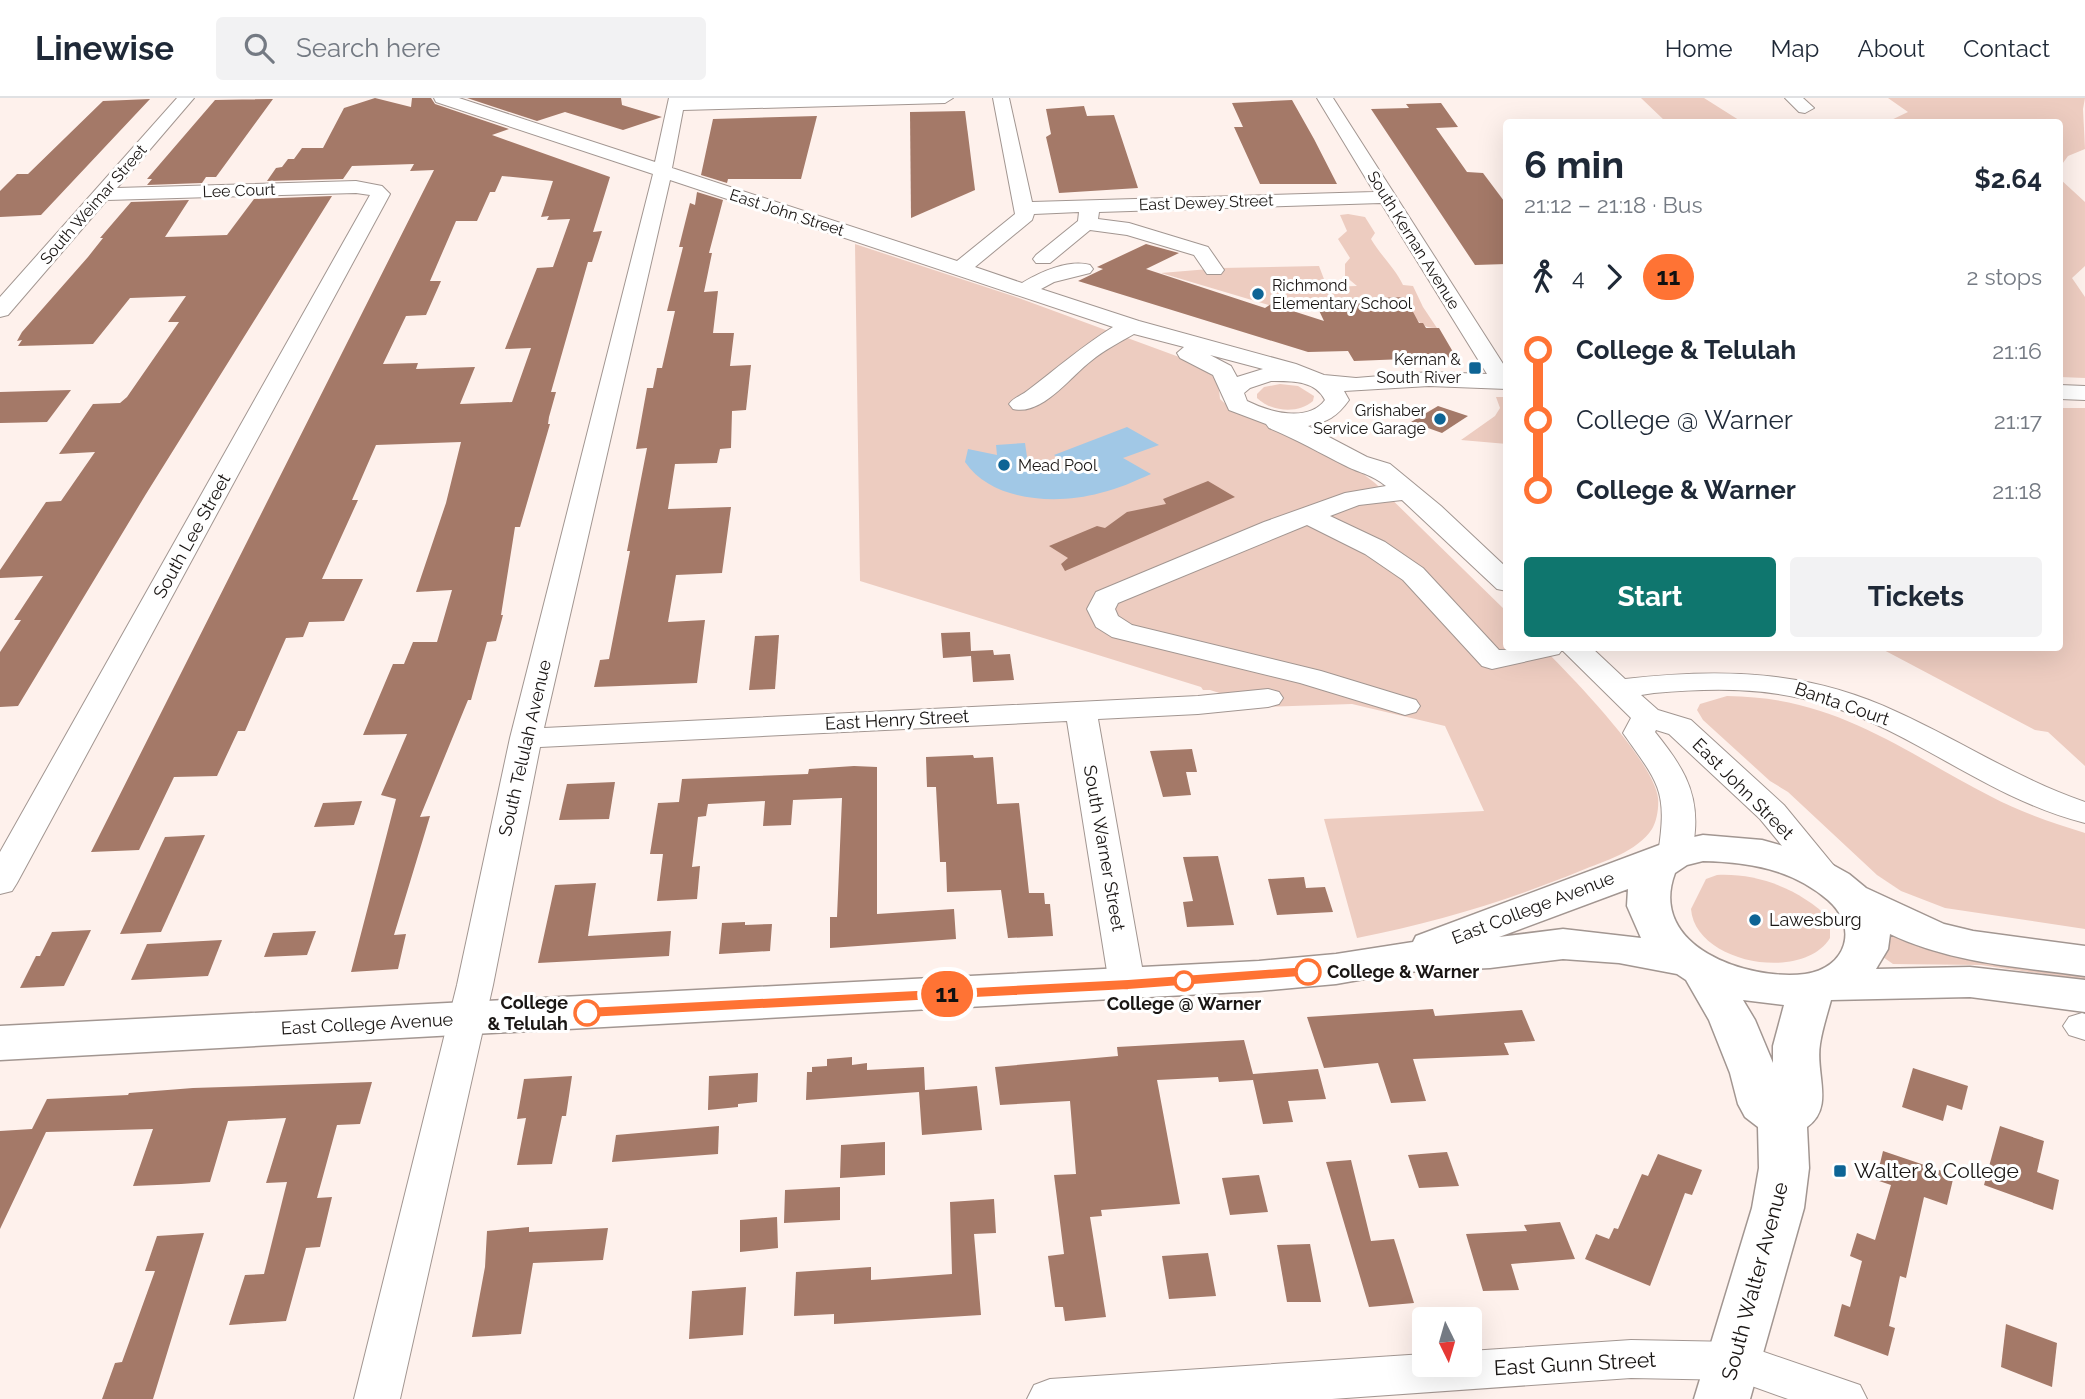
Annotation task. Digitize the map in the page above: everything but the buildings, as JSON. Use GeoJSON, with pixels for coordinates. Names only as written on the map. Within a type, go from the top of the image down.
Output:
{"type":"FeatureCollection","features":[{"type":"Feature","properties":{"kind":"main road"},"geometry":{"type":"LineString","coordinates":[[1839,888],[1865,921],[1868,942],[1863,956],[1853,968],[1821,987],[1796,1046],[1799,1108],[1782,1120],[1762,1104],[1754,1073],[1732,1020],[1698,967],[1661,935],[1647,905],[1647,892],[1656,869],[1669,857],[1703,848],[1745,849],[1800,864],[1839,888],[1931,936],[1973,946],[2085,961]]}},
{"type":"Feature","properties":{"kind":"main road","name":"East College Avenue"},"geometry":{"type":"LineString","coordinates":[[1404,957],[1669,857]]}},
{"type":"Feature","properties":{"kind":"main road","name":"East College Avenue"},"geometry":{"type":"LineString","coordinates":[[0,1043],[1128,984],[1310,972],[1404,957],[1490,953],[1563,944],[1592,945],[1698,967]]}},
{"type":"Feature","properties":{"kind":"main road"},"geometry":{"type":"LineString","coordinates":[[1698,967],[1737,983],[1764,988],[1970,982],[2084,1016]]}},
{"type":"Feature","properties":{"kind":"main road","name":"South Walter Avenue"},"geometry":{"type":"LineString","coordinates":[[1729,1380],[1779,1208],[1784,1168],[1782,1120]]}},
{"type":"Feature","properties":{"kind":"street","name":"South Weimar Street"},"geometry":{"type":"LineString","coordinates":[[0,310],[186,98]]}},
{"type":"Feature","properties":{"kind":"street","name":"East John Street"},"geometry":{"type":"LineString","coordinates":[[442,98],[1131,326],[1288,369],[1313,379]]}},
{"type":"Feature","properties":{"kind":"street"},"geometry":{"type":"LineString","coordinates":[[676,101],[945,98]]}},
{"type":"Feature","properties":{"kind":"street"},"geometry":{"type":"LineString","coordinates":[[960,269],[1023,220],[1025,208],[1001,98]]}},
{"type":"Feature","properties":{"kind":"street","name":"South Kernan Avenue"},"geometry":{"type":"LineString","coordinates":[[1325,98],[1503,379]]}},
{"type":"Feature","properties":{"kind":"street","name":"South Telulah Avenue"},"geometry":{"type":"LineString","coordinates":[[377,1399],[467,1019],[526,738],[652,223],[660,170],[676,101]]}},
{"type":"Feature","properties":{"kind":"street","name":"Lee Court"},"geometry":{"type":"LineString","coordinates":[[102,194],[356,187],[375,190]]}},
{"type":"Feature","properties":{"kind":"street","name":"South Lee Street"},"geometry":{"type":"LineString","coordinates":[[0,883],[379,199],[380,194],[375,190]]}},
{"type":"Feature","properties":{"kind":"street","name":"East Dewey Street"},"geometry":{"type":"LineString","coordinates":[[1025,208],[1087,215],[1387,197]]}},
{"type":"Feature","properties":{"kind":"street"},"geometry":{"type":"LineString","coordinates":[[1043,259],[1087,215],[1201,251],[1214,270]]}},
{"type":"Feature","properties":{"kind":"street"},"geometry":{"type":"LineString","coordinates":[[1025,290],[1047,277],[1083,269]]}},
{"type":"Feature","properties":{"kind":"street","name":"East John Street"},"geometry":{"type":"LineString","coordinates":[[1131,326],[1214,365],[1226,377],[1237,405],[1260,416]]}},
{"type":"Feature","properties":{"kind":"street"},"geometry":{"type":"LineString","coordinates":[[1021,404],[1085,354],[1131,326]]}},
{"type":"Feature","properties":{"kind":"street"},"geometry":{"type":"LineString","coordinates":[[1232,391],[1247,379],[1283,374],[1356,385],[1429,379],[1503,382]]}},
{"type":"Feature","properties":{"kind":"street"},"geometry":{"type":"LineString","coordinates":[[1313,379],[1335,393],[1337,400],[1333,408]]}},
{"type":"Feature","properties":{"kind":"street"},"geometry":{"type":"LineString","coordinates":[[1260,416],[1293,420],[1308,418],[1382,393],[1449,388],[1471,382]]}},
{"type":"Feature","properties":{"kind":"street"},"geometry":{"type":"LineString","coordinates":[[2063,393],[2085,393]]}},
{"type":"Feature","properties":{"kind":"street"},"geometry":{"type":"LineString","coordinates":[[1333,408],[1344,433],[1378,457],[1381,469]]}},
{"type":"Feature","properties":{"kind":"street"},"geometry":{"type":"LineString","coordinates":[[1260,416],[1306,433],[1358,462],[1381,469],[1503,579]]}},
{"type":"Feature","properties":{"kind":"street"},"geometry":{"type":"LineString","coordinates":[[1405,706],[1310,677],[1122,631],[1106,621],[1101,609],[1106,598],[1308,515],[1354,498],[1408,491]]}},
{"type":"Feature","properties":{"kind":"street"},"geometry":{"type":"LineString","coordinates":[[1308,515],[1375,548],[1413,574],[1492,660],[1535,651]]}},
{"type":"Feature","properties":{"kind":"street"},"geometry":{"type":"LineString","coordinates":[[1579,651],[1621,688],[1647,717],[1639,733],[1667,769],[1681,806],[1669,857]]}},
{"type":"Feature","properties":{"kind":"street","name":"Banta Court"},"geometry":{"type":"LineString","coordinates":[[1621,688],[1677,681],[1732,679],[1770,683],[1821,694],[1886,718],[1992,775],[2085,814]]}},
{"type":"Feature","properties":{"kind":"street","name":"East Henry Street"},"geometry":{"type":"LineString","coordinates":[[526,738],[1223,704],[1268,698]]}},
{"type":"Feature","properties":{"kind":"street","name":"South Warner Street"},"geometry":{"type":"LineString","coordinates":[[1081,711],[1128,984]]}},
{"type":"Feature","properties":{"kind":"street","name":"East John Street"},"geometry":{"type":"LineString","coordinates":[[1647,717],[1680,727],[1772,812],[1839,888]]}},
{"type":"Feature","properties":{"kind":"street","name":"East Gunn Street"},"geometry":{"type":"LineString","coordinates":[[1049,1399],[1631,1359],[1729,1380],[1844,1399]]}},
{"type":"Feature","properties":{"kind":"shaded area"},"geometry":{"type":"Polygon","coordinates":[[[1641,98],[1704,98],[1737,119],[1663,119],[1641,98]]]}},
{"type":"Feature","properties":{"kind":"shaded area"},"geometry":{"type":"Polygon","coordinates":[[[1888,98],[2085,98],[2085,149],[2068,156],[2063,163],[2063,119],[1893,119],[1908,112],[1888,98]]]}},
{"type":"Feature","properties":{"kind":"shaded area"},"geometry":{"type":"Polygon","coordinates":[[[2063,182],[2085,202],[2085,266],[2072,278],[2085,297],[2085,378],[2063,377],[2063,182]]]}},
{"type":"Feature","properties":{"kind":"shaded area"},"geometry":{"type":"Polygon","coordinates":[[[1340,215],[1365,217],[1375,233],[1371,239],[1403,285],[1413,286],[1437,328],[1420,323],[1404,297],[1314,301],[1318,309],[1289,311],[1161,273],[1221,268],[1319,266],[1327,287],[1357,286],[1345,276],[1345,264],[1350,258],[1338,239],[1347,231],[1340,215]]]}},
{"type":"Feature","properties":{"kind":"shaded area"},"geometry":{"type":"Polygon","coordinates":[[[855,244],[1013,296],[1190,361],[1212,375],[1218,385],[1220,399],[1233,411],[1292,434],[1350,464],[1375,483],[1503,608],[1503,651],[1546,651],[1609,719],[1627,741],[1653,782],[1658,798],[1656,818],[1646,837],[1629,850],[1553,882],[1442,918],[1357,938],[1324,819],[1484,811],[1445,726],[1352,704],[1264,707],[860,581],[855,244]]]}},
{"type":"Feature","properties":{"kind":"shaded area"},"geometry":{"type":"Polygon","coordinates":[[[1280,384],[1298,386],[1314,396],[1313,401],[1300,408],[1285,410],[1263,403],[1257,398],[1257,394],[1264,387],[1280,384]]]}},
{"type":"Feature","properties":{"kind":"shaded area"},"geometry":{"type":"Polygon","coordinates":[[[1496,397],[1503,397],[1503,444],[1461,440],[1495,416],[1500,408],[1496,397]]]}},
{"type":"Feature","properties":{"kind":"shaded area"},"geometry":{"type":"Polygon","coordinates":[[[2063,408],[2085,408],[2085,766],[2048,732],[2035,730],[1886,651],[2063,651],[2063,408]]]}},
{"type":"Feature","properties":{"kind":"shaded area"},"geometry":{"type":"Polygon","coordinates":[[[1727,696],[1801,705],[1834,716],[1896,744],[2001,802],[2085,833],[2085,929],[1945,908],[1901,891],[1877,875],[1788,792],[1770,781],[1703,720],[1697,710],[1700,704],[1727,696]]]}},
{"type":"Feature","properties":{"kind":"shaded area"},"geometry":{"type":"Polygon","coordinates":[[[1717,875],[1763,880],[1792,891],[1830,919],[1830,938],[1816,952],[1797,960],[1775,963],[1752,961],[1729,954],[1710,943],[1697,928],[1691,909],[1706,879],[1717,875]]]}},
{"type":"Feature","properties":{"kind":"shaded area"},"geometry":{"type":"Polygon","coordinates":[[[1888,934],[2085,972],[2085,980],[1981,965],[1893,964],[1883,957],[1890,943],[1888,934]]]}},
{"type":"Feature","properties":{"kind":"water","name":"Mead Pool"},"geometry":{"type":"Polygon","coordinates":[[[1127,427],[1159,445],[1123,458],[1151,474],[1083,497],[1046,499],[1008,493],[977,475],[965,462],[968,449],[997,455],[996,445],[1025,443],[1027,457],[1024,462],[1079,472],[1081,471],[1054,455],[1127,427]]]}},
{"type":"Feature","properties":{"kind":"bus line","name":"11"},"geometry":{"type":"LineString","coordinates":[[587,1013],[1308,972]]}},
{"type":"Feature","properties":{"kind":"place","name":"Richmond Elementary School"},"geometry":{"type":"Point","coordinates":[1258,294]}},
{"type":"Feature","properties":{"kind":"place","name":"Kernan & South River"},"geometry":{"type":"Point","coordinates":[1475,368]}},
{"type":"Feature","properties":{"kind":"place","name":"Grishaber Service Garage"},"geometry":{"type":"Point","coordinates":[1440,419]}},
{"type":"Feature","properties":{"kind":"place","name":"Mead Pool"},"geometry":{"type":"Point","coordinates":[1004,465]}},
{"type":"Feature","properties":{"kind":"place","name":"Lawesburg"},"geometry":{"type":"Point","coordinates":[1755,920]}},
{"type":"Feature","properties":{"kind":"place","name":"College & Warner"},"geometry":{"type":"Point","coordinates":[1308,972]}},
{"type":"Feature","properties":{"kind":"place","name":"College @ Warner"},"geometry":{"type":"Point","coordinates":[1184,981]}},
{"type":"Feature","properties":{"kind":"place","name":"College & Telulah"},"geometry":{"type":"Point","coordinates":[587,1013]}},
{"type":"Feature","properties":{"kind":"place","name":"Walter & College"},"geometry":{"type":"Point","coordinates":[1840,1171]}}]}
